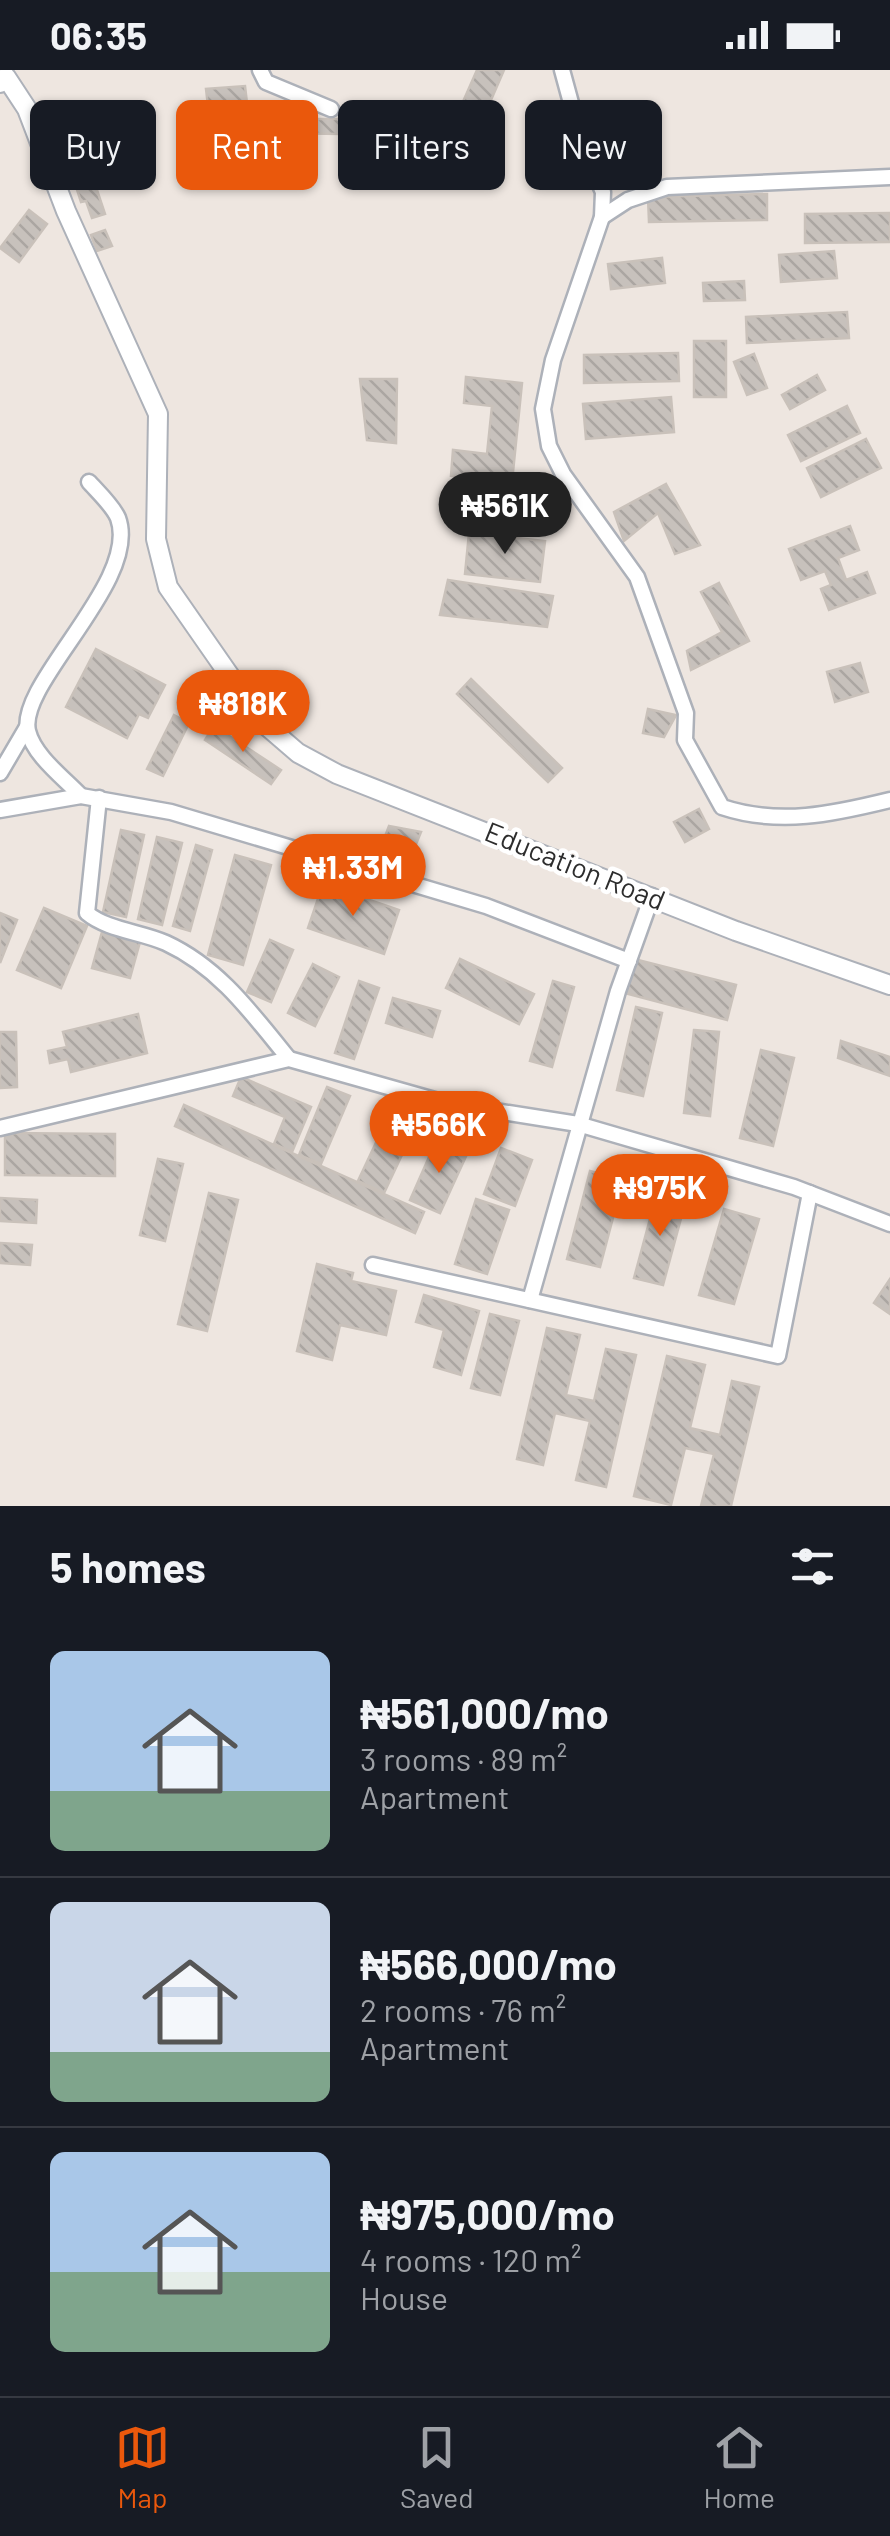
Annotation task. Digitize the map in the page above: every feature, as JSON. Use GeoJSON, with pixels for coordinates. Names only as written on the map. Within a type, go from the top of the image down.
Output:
{"type":"FeatureCollection","features":[{"type":"Feature","properties":{"kind":"street"},"geometry":{"type":"LineString","coordinates":[[260,70],[266,82],[331,109]]}},
{"type":"Feature","properties":{"kind":"street"},"geometry":{"type":"LineString","coordinates":[[562,70],[583,147],[603,192],[602,217],[553,360],[543,409],[549,446],[563,474],[636,577],[686,714],[685,740],[709,792],[722,807],[756,818],[812,816],[890,800]]}},
{"type":"Feature","properties":{"kind":"street","name":"Education Road"},"geometry":{"type":"LineString","coordinates":[[7,77],[27,109],[66,211],[158,414],[156,539],[168,587],[262,722],[298,753],[337,774],[736,931],[890,984]]}},
{"type":"Feature","properties":{"kind":"street"},"geometry":{"type":"LineString","coordinates":[[602,217],[628,200],[667,187],[890,177]]}},
{"type":"Feature","properties":{"kind":"street"},"geometry":{"type":"LineString","coordinates":[[82,796],[32,745],[27,727],[30,700],[80,630],[118,557],[118,517],[89,482]]}},
{"type":"Feature","properties":{"kind":"street"},"geometry":{"type":"LineString","coordinates":[[0,773],[27,727]]}},
{"type":"Feature","properties":{"kind":"street"},"geometry":{"type":"LineString","coordinates":[[0,810],[82,796],[171,812],[486,906],[629,961]]}},
{"type":"Feature","properties":{"kind":"street"},"geometry":{"type":"LineString","coordinates":[[99,798],[87,913],[166,943],[204,966],[237,994],[289,1059]]}},
{"type":"Feature","properties":{"kind":"street"},"geometry":{"type":"LineString","coordinates":[[530,1300],[578,1124],[652,896]]}},
{"type":"Feature","properties":{"kind":"street"},"geometry":{"type":"LineString","coordinates":[[0,1128],[289,1059],[445,1103],[578,1124],[810,1194],[890,1224]]}},
{"type":"Feature","properties":{"kind":"street"},"geometry":{"type":"LineString","coordinates":[[374,1265],[778,1356],[810,1194]]}},
{"type":"Feature","properties":{"kind":"building"},"geometry":{"type":"Polygon","coordinates":[[[477,70],[504,70],[491,100],[464,100],[477,70]]]}},
{"type":"Feature","properties":{"kind":"building"},"geometry":{"type":"Polygon","coordinates":[[[245,86],[247,100],[207,100],[206,89],[245,86]]]}},
{"type":"Feature","properties":{"kind":"building"},"geometry":{"type":"Polygon","coordinates":[[[318,119],[338,119],[338,134],[318,134],[318,119]]]}},
{"type":"Feature","properties":{"kind":"building"},"geometry":{"type":"Polygon","coordinates":[[[77,190],[97,190],[105,214],[92,218],[86,201],[81,202],[77,190]]]}},
{"type":"Feature","properties":{"kind":"building"},"geometry":{"type":"Polygon","coordinates":[[[767,194],[767,220],[649,222],[648,197],[767,194]]]}},
{"type":"Feature","properties":{"kind":"building"},"geometry":{"type":"Polygon","coordinates":[[[29,210],[47,224],[19,262],[0,248],[29,210]]]}},
{"type":"Feature","properties":{"kind":"building"},"geometry":{"type":"Polygon","coordinates":[[[890,213],[890,242],[805,243],[805,214],[890,213]]]}},
{"type":"Feature","properties":{"kind":"building"},"geometry":{"type":"Polygon","coordinates":[[[105,230],[112,246],[97,251],[91,235],[105,230]]]}},
{"type":"Feature","properties":{"kind":"building"},"geometry":{"type":"Polygon","coordinates":[[[834,251],[837,278],[781,282],[779,255],[834,251]]]}},
{"type":"Feature","properties":{"kind":"building"},"geometry":{"type":"Polygon","coordinates":[[[662,258],[665,283],[611,289],[608,264],[662,258]]]}},
{"type":"Feature","properties":{"kind":"building"},"geometry":{"type":"Polygon","coordinates":[[[744,281],[745,300],[704,301],[703,283],[744,281]]]}},
{"type":"Feature","properties":{"kind":"building"},"geometry":{"type":"Polygon","coordinates":[[[847,312],[849,338],[747,343],[746,317],[847,312]]]}},
{"type":"Feature","properties":{"kind":"building"},"geometry":{"type":"Polygon","coordinates":[[[694,341],[726,341],[726,397],[694,397],[694,341]]]}},
{"type":"Feature","properties":{"kind":"building"},"geometry":{"type":"Polygon","coordinates":[[[678,353],[679,381],[584,383],[584,355],[678,353]]]}},
{"type":"Feature","properties":{"kind":"building"},"geometry":{"type":"Polygon","coordinates":[[[754,354],[767,388],[747,395],[734,362],[754,354]]]}},
{"type":"Feature","properties":{"kind":"building"},"geometry":{"type":"Polygon","coordinates":[[[817,375],[825,390],[790,409],[782,395],[817,375]]]}},
{"type":"Feature","properties":{"kind":"building"},"geometry":{"type":"Polygon","coordinates":[[[466,377],[522,383],[512,482],[451,476],[453,450],[487,454],[492,406],[464,403],[466,377]]]}},
{"type":"Feature","properties":{"kind":"building"},"geometry":{"type":"Polygon","coordinates":[[[360,379],[397,379],[396,443],[367,440],[360,379]]]}},
{"type":"Feature","properties":{"kind":"building"},"geometry":{"type":"Polygon","coordinates":[[[671,397],[674,432],[586,439],[583,404],[671,397]]]}},
{"type":"Feature","properties":{"kind":"building"},"geometry":{"type":"Polygon","coordinates":[[[847,406],[860,433],[801,461],[788,435],[847,406]]]}},
{"type":"Feature","properties":{"kind":"building"},"geometry":{"type":"Polygon","coordinates":[[[866,439],[881,468],[821,497],[807,468],[866,439]]]}},
{"type":"Feature","properties":{"kind":"building"},"geometry":{"type":"Polygon","coordinates":[[[666,484],[700,545],[675,554],[658,513],[624,541],[614,512],[666,484]]]}},
{"type":"Feature","properties":{"kind":"building"},"geometry":{"type":"Polygon","coordinates":[[[850,526],[859,550],[838,558],[846,580],[867,572],[875,593],[829,610],[821,589],[831,585],[825,571],[801,580],[789,549],[850,526]]]}},
{"type":"Feature","properties":{"kind":"building"},"geometry":{"type":"Polygon","coordinates":[[[469,533],[545,541],[540,582],[465,574],[469,533]]]}},
{"type":"Feature","properties":{"kind":"building"},"geometry":{"type":"Polygon","coordinates":[[[448,580],[553,596],[547,627],[440,615],[448,580]]]}},
{"type":"Feature","properties":{"kind":"building"},"geometry":{"type":"Polygon","coordinates":[[[719,583],[749,641],[691,670],[687,651],[722,632],[701,592],[719,583]]]}},
{"type":"Feature","properties":{"kind":"building"},"geometry":{"type":"Polygon","coordinates":[[[96,649],[165,685],[148,718],[139,714],[127,738],[66,707],[96,649]]]}},
{"type":"Feature","properties":{"kind":"building"},"geometry":{"type":"Polygon","coordinates":[[[860,663],[868,692],[835,702],[827,672],[860,663]]]}},
{"type":"Feature","properties":{"kind":"building"},"geometry":{"type":"Polygon","coordinates":[[[471,679],[562,768],[548,782],[457,694],[471,679]]]}},
{"type":"Feature","properties":{"kind":"building"},"geometry":{"type":"Polygon","coordinates":[[[648,709],[676,715],[664,737],[643,733],[648,709]]]}},
{"type":"Feature","properties":{"kind":"building"},"geometry":{"type":"Polygon","coordinates":[[[174,715],[189,723],[163,776],[147,769],[174,715]]]}},
{"type":"Feature","properties":{"kind":"building"},"geometry":{"type":"Polygon","coordinates":[[[214,726],[281,770],[271,784],[205,740],[214,726]]]}},
{"type":"Feature","properties":{"kind":"building"},"geometry":{"type":"Polygon","coordinates":[[[699,809],[709,829],[685,842],[674,822],[699,809]]]}},
{"type":"Feature","properties":{"kind":"building"},"geometry":{"type":"Polygon","coordinates":[[[389,826],[421,832],[410,859],[379,852],[389,826]]]}},
{"type":"Feature","properties":{"kind":"building"},"geometry":{"type":"Polygon","coordinates":[[[121,830],[144,835],[126,917],[103,912],[121,830]]]}},
{"type":"Feature","properties":{"kind":"building"},"geometry":{"type":"Polygon","coordinates":[[[157,837],[182,843],[162,925],[138,919],[157,837]]]}},
{"type":"Feature","properties":{"kind":"building"},"geometry":{"type":"Polygon","coordinates":[[[196,845],[212,850],[190,931],[173,926],[196,845]]]}},
{"type":"Feature","properties":{"kind":"building"},"geometry":{"type":"Polygon","coordinates":[[[235,855],[271,865],[243,965],[208,955],[235,855]]]}},
{"type":"Feature","properties":{"kind":"building"},"geometry":{"type":"Polygon","coordinates":[[[323,884],[399,910],[384,954],[308,928],[323,884]]]}},
{"type":"Feature","properties":{"kind":"building"},"geometry":{"type":"Polygon","coordinates":[[[44,908],[87,926],[61,988],[17,970],[44,908]]]}},
{"type":"Feature","properties":{"kind":"building"},"geometry":{"type":"Polygon","coordinates":[[[0,913],[17,920],[0,963],[0,913]]]}},
{"type":"Feature","properties":{"kind":"building"},"geometry":{"type":"Polygon","coordinates":[[[102,932],[140,942],[130,978],[92,968],[102,932]]]}},
{"type":"Feature","properties":{"kind":"building"},"geometry":{"type":"Polygon","coordinates":[[[270,940],[293,950],[271,1002],[247,992],[270,940]]]}},
{"type":"Feature","properties":{"kind":"building"},"geometry":{"type":"Polygon","coordinates":[[[460,959],[534,994],[519,1024],[446,988],[460,959]]]}},
{"type":"Feature","properties":{"kind":"building"},"geometry":{"type":"Polygon","coordinates":[[[634,959],[736,985],[727,1020],[625,993],[634,959]]]}},
{"type":"Feature","properties":{"kind":"building"},"geometry":{"type":"Polygon","coordinates":[[[313,964],[339,977],[315,1026],[288,1013],[313,964]]]}},
{"type":"Feature","properties":{"kind":"building"},"geometry":{"type":"Polygon","coordinates":[[[359,981],[379,988],[354,1059],[335,1053],[359,981]]]}},
{"type":"Feature","properties":{"kind":"building"},"geometry":{"type":"Polygon","coordinates":[[[553,981],[574,987],[552,1067],[530,1061],[553,981]]]}},
{"type":"Feature","properties":{"kind":"building"},"geometry":{"type":"Polygon","coordinates":[[[393,998],[440,1011],[432,1037],[386,1023],[393,998]]]}},
{"type":"Feature","properties":{"kind":"building"},"geometry":{"type":"Polygon","coordinates":[[[636,1007],[662,1013],[643,1096],[617,1090],[636,1007]]]}},
{"type":"Feature","properties":{"kind":"building"},"geometry":{"type":"Polygon","coordinates":[[[138,1014],[147,1053],[71,1072],[68,1059],[50,1063],[48,1051],[67,1047],[63,1032],[138,1014]]]}},
{"type":"Feature","properties":{"kind":"building"},"geometry":{"type":"Polygon","coordinates":[[[694,1030],[719,1032],[710,1116],[684,1113],[694,1030]]]}},
{"type":"Feature","properties":{"kind":"building"},"geometry":{"type":"Polygon","coordinates":[[[0,1032],[16,1032],[17,1087],[0,1088],[0,1032]]]}},
{"type":"Feature","properties":{"kind":"building"},"geometry":{"type":"Polygon","coordinates":[[[841,1041],[890,1057],[890,1076],[838,1058],[841,1041]]]}},
{"type":"Feature","properties":{"kind":"building"},"geometry":{"type":"Polygon","coordinates":[[[761,1050],[794,1058],[773,1146],[740,1138],[761,1050]]]}},
{"type":"Feature","properties":{"kind":"building"},"geometry":{"type":"Polygon","coordinates":[[[241,1077],[311,1107],[292,1152],[274,1144],[285,1117],[233,1096],[241,1077]]]}},
{"type":"Feature","properties":{"kind":"building"},"geometry":{"type":"Polygon","coordinates":[[[327,1087],[350,1096],[321,1164],[299,1155],[327,1087]]]}},
{"type":"Feature","properties":{"kind":"building"},"geometry":{"type":"Polygon","coordinates":[[[184,1105],[424,1212],[415,1233],[175,1126],[184,1105]]]}},
{"type":"Feature","properties":{"kind":"building"},"geometry":{"type":"Polygon","coordinates":[[[389,1115],[415,1127],[384,1193],[358,1181],[389,1115]]]}},
{"type":"Feature","properties":{"kind":"building"},"geometry":{"type":"Polygon","coordinates":[[[5,1133],[115,1134],[115,1176],[5,1175],[5,1133]]]}},
{"type":"Feature","properties":{"kind":"building"},"geometry":{"type":"Polygon","coordinates":[[[437,1139],[468,1152],[440,1213],[410,1200],[437,1139]]]}},
{"type":"Feature","properties":{"kind":"building"},"geometry":{"type":"Polygon","coordinates":[[[501,1148],[532,1160],[515,1206],[484,1194],[501,1148]]]}},
{"type":"Feature","properties":{"kind":"building"},"geometry":{"type":"Polygon","coordinates":[[[158,1159],[183,1164],[165,1241],[140,1235],[158,1159]]]}},
{"type":"Feature","properties":{"kind":"building"},"geometry":{"type":"Polygon","coordinates":[[[590,1171],[623,1180],[600,1267],[567,1259],[590,1171]]]}},
{"type":"Feature","properties":{"kind":"building"},"geometry":{"type":"Polygon","coordinates":[[[209,1193],[238,1200],[207,1331],[178,1324],[209,1193]]]}},
{"type":"Feature","properties":{"kind":"building"},"geometry":{"type":"Polygon","coordinates":[[[657,1193],[686,1200],[663,1285],[634,1278],[657,1193]]]}},
{"type":"Feature","properties":{"kind":"building"},"geometry":{"type":"Polygon","coordinates":[[[0,1198],[37,1200],[36,1223],[0,1221],[0,1198]]]}},
{"type":"Feature","properties":{"kind":"building"},"geometry":{"type":"Polygon","coordinates":[[[476,1199],[509,1210],[487,1274],[455,1264],[476,1199]]]}},
{"type":"Feature","properties":{"kind":"building"},"geometry":{"type":"Polygon","coordinates":[[[724,1209],[759,1219],[734,1304],[699,1295],[724,1209]]]}},
{"type":"Feature","properties":{"kind":"building"},"geometry":{"type":"Polygon","coordinates":[[[0,1243],[32,1245],[30,1265],[0,1263],[0,1243]]]}},
{"type":"Feature","properties":{"kind":"building"},"geometry":{"type":"Polygon","coordinates":[[[317,1264],[353,1273],[351,1281],[396,1291],[386,1335],[340,1325],[332,1360],[297,1351],[317,1264]]]}},
{"type":"Feature","properties":{"kind":"building"},"geometry":{"type":"Polygon","coordinates":[[[890,1279],[890,1314],[874,1303],[890,1279]]]}},
{"type":"Feature","properties":{"kind":"building"},"geometry":{"type":"Polygon","coordinates":[[[424,1295],[479,1311],[461,1375],[434,1367],[444,1330],[416,1322],[424,1295]]]}},
{"type":"Feature","properties":{"kind":"building"},"geometry":{"type":"Polygon","coordinates":[[[490,1314],[519,1321],[500,1395],[471,1388],[490,1314]]]}},
{"type":"Feature","properties":{"kind":"building"},"geometry":{"type":"Polygon","coordinates":[[[547,1328],[580,1335],[566,1395],[594,1401],[606,1349],[636,1355],[606,1487],[576,1480],[590,1421],[555,1413],[543,1465],[517,1459],[547,1328]]]}},
{"type":"Feature","properties":{"kind":"building"},"geometry":{"type":"Polygon","coordinates":[[[667,1356],[705,1365],[690,1428],[720,1435],[732,1381],[759,1387],[731,1506],[701,1506],[714,1454],[685,1448],[671,1505],[634,1496],[667,1356]]]}}]}
